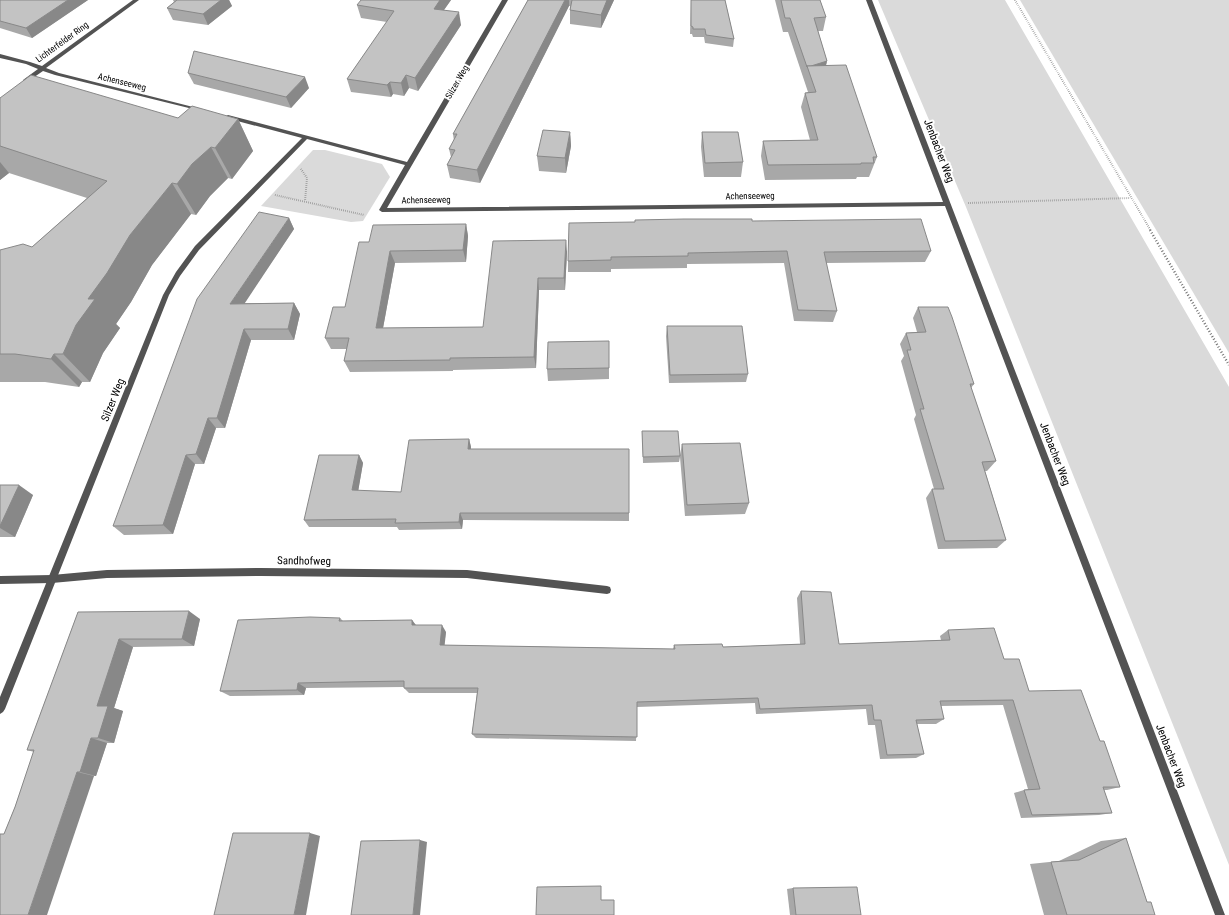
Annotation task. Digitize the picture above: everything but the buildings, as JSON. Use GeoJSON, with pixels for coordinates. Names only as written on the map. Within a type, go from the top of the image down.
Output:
{"type":"FeatureCollection","features":[{"type":"Feature","properties":{"kind":"street","name":"Lichterfelder Ring"},"geometry":{"type":"LineString","coordinates":[[18,86],[136,0]]}},
{"type":"Feature","properties":{"kind":"street","name":"Silzer Weg"},"geometry":{"type":"LineString","coordinates":[[410,164],[505,0]]}},
{"type":"Feature","properties":{"kind":"street","name":"Jenbacher Weg"},"geometry":{"type":"LineString","coordinates":[[869,0],[1220,915]]}},
{"type":"Feature","properties":{"kind":"street","name":"Achenseeweg"},"geometry":{"type":"LineString","coordinates":[[0,56],[28,63],[57,74],[205,112]]}},
{"type":"Feature","properties":{"kind":"street"},"geometry":{"type":"LineString","coordinates":[[220,115],[410,164]]}},
{"type":"Feature","properties":{"kind":"street","name":"Silzer Weg"},"geometry":{"type":"LineString","coordinates":[[0,709],[166,295],[196,248],[306,137]]}},
{"type":"Feature","properties":{"kind":"street","name":"Achenseeweg"},"geometry":{"type":"LineString","coordinates":[[410,164],[382,210],[947,204]]}},
{"type":"Feature","properties":{"kind":"street","name":"Sandhofweg"},"geometry":{"type":"LineString","coordinates":[[0,580],[52,579],[107,574],[261,572],[466,574],[607,590]]}},
{"type":"Feature","properties":{"kind":"path"},"geometry":{"type":"LineString","coordinates":[[1015,0],[1229,366]]}},
{"type":"Feature","properties":{"kind":"path"},"geometry":{"type":"LineString","coordinates":[[281,161],[302,170],[307,178],[305,201]]}},
{"type":"Feature","properties":{"kind":"path"},"geometry":{"type":"LineString","coordinates":[[253,190],[363,214],[367,217]]}},
{"type":"Feature","properties":{"kind":"path"},"geometry":{"type":"LineString","coordinates":[[947,204],[1131,198]]}},
{"type":"Feature","properties":{"kind":"shaded area"},"geometry":{"type":"Polygon","coordinates":[[[878,0],[1005,0],[1229,387],[1229,865],[966,207],[878,0]]]}},
{"type":"Feature","properties":{"kind":"shaded area"},"geometry":{"type":"Polygon","coordinates":[[[1020,0],[1229,0],[1229,353],[1020,0]]]}},
{"type":"Feature","properties":{"kind":"shaded area"},"geometry":{"type":"Polygon","coordinates":[[[313,150],[325,150],[382,164],[390,177],[363,221],[351,222],[261,206],[313,150]]]}}]}
